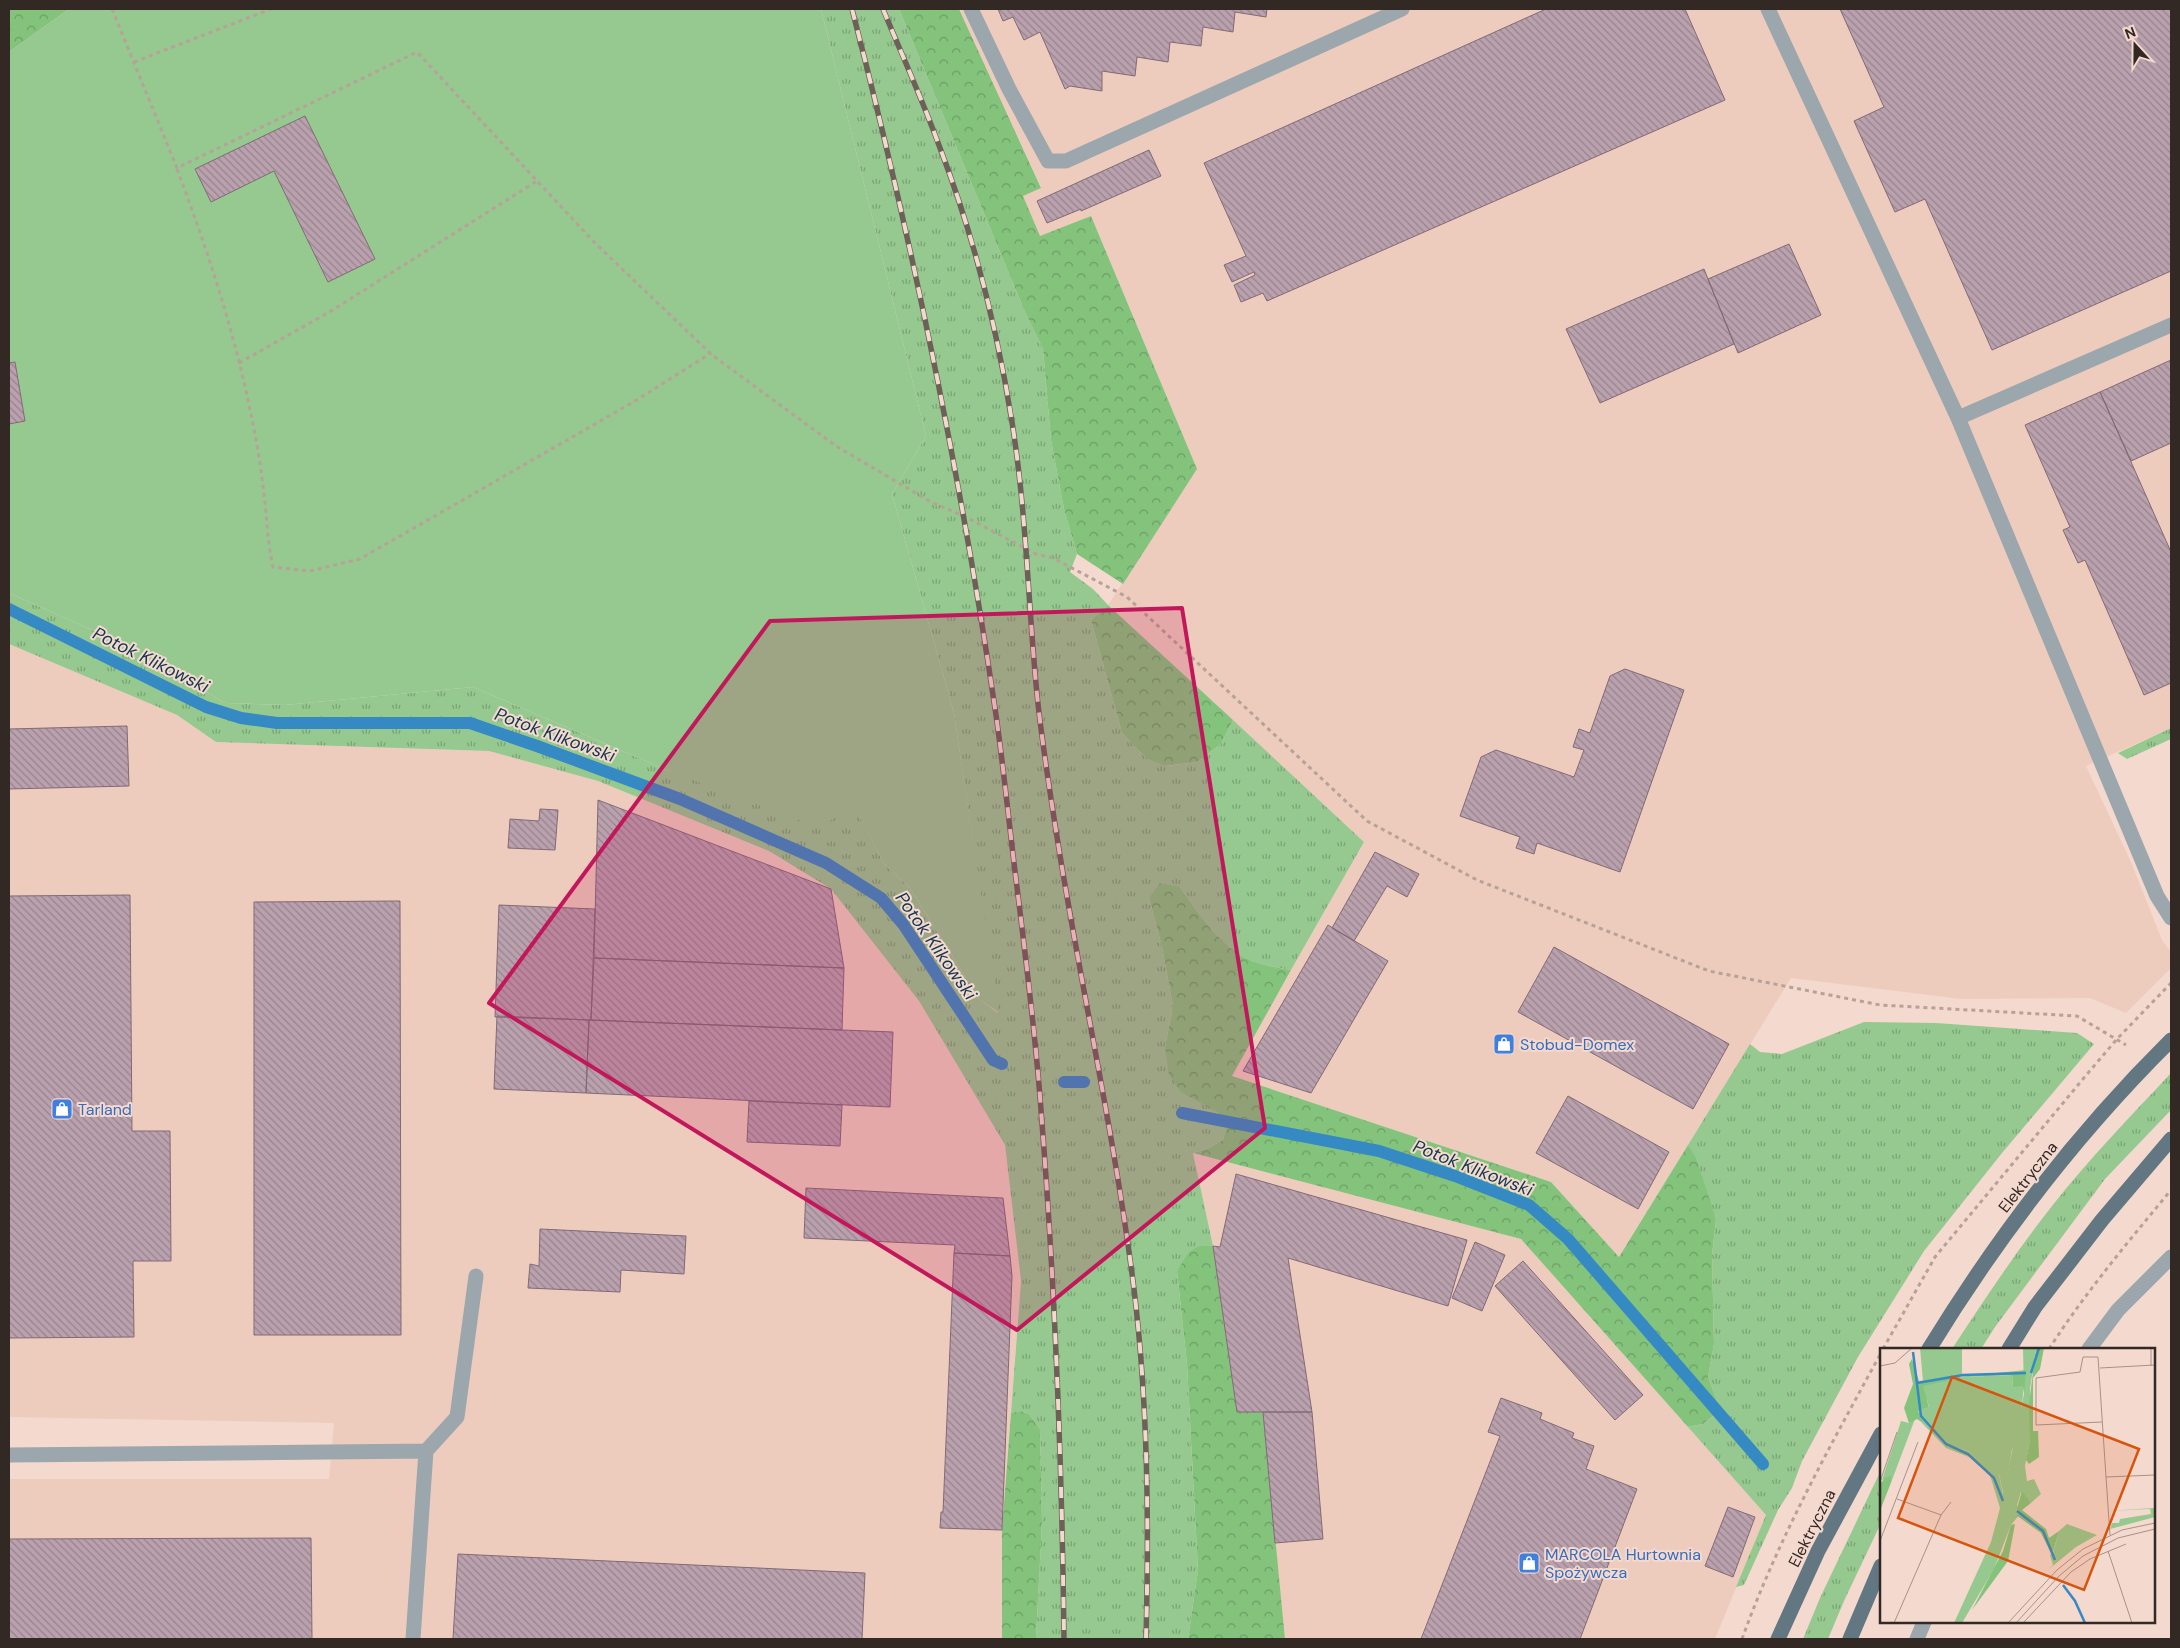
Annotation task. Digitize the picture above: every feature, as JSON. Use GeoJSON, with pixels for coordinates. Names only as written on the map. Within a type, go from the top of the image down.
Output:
{"type":"FeatureCollection","features":[{"type":"Feature","properties":{"kind":"main road","name":"Elektryczna"},"geometry":{"type":"LineString","coordinates":[[1930,1348],[2005,1233],[2076,1144],[2171,1040]]}},
{"type":"Feature","properties":{"kind":"main road"},"geometry":{"type":"LineString","coordinates":[[2010,1348],[2035,1307],[2102,1220],[2171,1139]]}},
{"type":"Feature","properties":{"kind":"main road","name":"Elektryczna"},"geometry":{"type":"LineString","coordinates":[[1778,1639],[1818,1551],[1880,1436]]}},
{"type":"Feature","properties":{"kind":"main road"},"geometry":{"type":"LineString","coordinates":[[1850,1639],[1880,1568]]}},
{"type":"Feature","properties":{"kind":"lane"},"geometry":{"type":"LineString","coordinates":[[971,9],[1009,89],[1048,161],[1066,161],[1402,9]]}},
{"type":"Feature","properties":{"kind":"lane"},"geometry":{"type":"LineString","coordinates":[[1768,9],[1958,418],[2157,896],[2171,918]]}},
{"type":"Feature","properties":{"kind":"lane"},"geometry":{"type":"LineString","coordinates":[[1958,418],[2171,325]]}},
{"type":"Feature","properties":{"kind":"lane"},"geometry":{"type":"LineString","coordinates":[[2089,1348],[2118,1310],[2171,1257]]}},
{"type":"Feature","properties":{"kind":"lane"},"geometry":{"type":"LineString","coordinates":[[413,1639],[426,1452],[457,1417],[476,1276]]}},
{"type":"Feature","properties":{"kind":"lane"},"geometry":{"type":"LineString","coordinates":[[9,1455],[426,1452]]}},
{"type":"Feature","properties":{"kind":"lane"},"geometry":{"type":"LineString","coordinates":[[1917,1639],[1924,1623]]}},
{"type":"Feature","properties":{"kind":"path"},"geometry":{"type":"LineString","coordinates":[[112,9],[177,168],[205,243],[224,303],[249,405],[263,486],[269,550],[273,567],[310,570],[360,559],[635,401],[711,353]]}},
{"type":"Feature","properties":{"kind":"path"},"geometry":{"type":"LineString","coordinates":[[134,62],[271,9]]}},
{"type":"Feature","properties":{"kind":"path"},"geometry":{"type":"LineString","coordinates":[[177,168],[417,52],[595,243],[711,353],[836,446],[931,502],[964,516],[1036,554],[1053,558],[1127,597],[1367,821],[1477,880],[1709,971],[1880,1005],[2077,1016],[2117,1039],[2149,1062]]}},
{"type":"Feature","properties":{"kind":"path"},"geometry":{"type":"LineString","coordinates":[[239,362],[331,311],[537,182]]}},
{"type":"Feature","properties":{"kind":"path"},"geometry":{"type":"LineString","coordinates":[[1884,1348],[1934,1257],[2117,1039],[2171,983]]}},
{"type":"Feature","properties":{"kind":"path"},"geometry":{"type":"LineString","coordinates":[[2050,1348],[2068,1319],[2171,1190]]}},
{"type":"Feature","properties":{"kind":"path"},"geometry":{"type":"LineString","coordinates":[[1742,1639],[1755,1604],[1814,1474],[1880,1355]]}},
{"type":"Feature","properties":{"kind":"highlighted area"},"geometry":{"type":"Polygon","coordinates":[[[1182,608],[1265,1128],[1017,1330],[489,1003],[770,621],[1182,608]]]}},
{"type":"Feature","properties":{"kind":"shaded area"},"geometry":{"type":"Polygon","coordinates":[[[959,9],[2171,9],[2171,728],[2086,766],[2131,862],[2162,940],[2171,952],[2171,968],[2126,1013],[2090,998],[1961,999],[1791,978],[1619,1257],[1551,1182],[1231,1076],[1364,842],[1108,605],[1197,469],[1091,216],[1040,237],[1023,196],[1041,187],[959,9]]]}},
{"type":"Feature","properties":{"kind":"shaded area"},"geometry":{"type":"Polygon","coordinates":[[[9,644],[177,715],[216,742],[489,751],[598,781],[769,851],[831,889],[919,1001],[1005,1145],[1021,1281],[1002,1530],[1002,1639],[9,1639],[9,1479],[329,1479],[334,1423],[9,1417],[9,644]]]}},
{"type":"Feature","properties":{"kind":"shaded area"},"geometry":{"type":"Polygon","coordinates":[[[1193,1153],[1521,1239],[1766,1515],[1715,1639],[1285,1639],[1275,1543],[1237,1412],[1213,1246],[1193,1153]]]}},
{"type":"Feature","properties":{"kind":"green space"},"geometry":{"type":"Polygon","coordinates":[[[9,9],[69,9],[9,52],[9,9]]]}},
{"type":"Feature","properties":{"kind":"green space"},"geometry":{"type":"Polygon","coordinates":[[[69,9],[821,9],[926,436],[892,494],[954,713],[999,1013],[979,999],[910,888],[884,864],[855,808],[817,827],[669,771],[473,687],[285,705],[225,703],[128,646],[9,593],[9,52],[69,9]]]}},
{"type":"Feature","properties":{"kind":"green space"},"geometry":{"type":"Polygon","coordinates":[[[821,9],[899,9],[1025,312],[1043,349],[1051,440],[1064,509],[1077,554],[1070,572],[1093,589],[1108,605],[1091,620],[1122,733],[1147,759],[1166,766],[1197,762],[1221,744],[1233,720],[1364,842],[1291,970],[1257,963],[1239,954],[1214,932],[1180,887],[1149,898],[1162,947],[1173,1006],[1165,1047],[1206,1104],[1217,1112],[1226,1128],[1223,1140],[1209,1148],[1193,1153],[1213,1246],[1199,1246],[1177,1271],[1187,1364],[1198,1570],[1188,1639],[1036,1639],[1042,1522],[1040,1429],[1029,1414],[1020,1411],[1011,1413],[1021,1281],[1005,1145],[919,1001],[831,889],[769,851],[598,781],[489,751],[216,742],[177,715],[9,644],[9,593],[128,646],[225,703],[285,705],[473,687],[669,771],[855,807],[884,864],[910,888],[979,999],[998,1013],[954,713],[892,494],[926,436],[821,9]]]}},
{"type":"Feature","properties":{"kind":"green space"},"geometry":{"type":"Polygon","coordinates":[[[899,9],[959,9],[1041,188],[1023,196],[1040,236],[1091,216],[1197,469],[1123,584],[1077,554],[1064,509],[1051,440],[1043,349],[1025,312],[899,9]]]}},
{"type":"Feature","properties":{"kind":"green space"},"geometry":{"type":"Polygon","coordinates":[[[1108,605],[1233,720],[1221,744],[1197,762],[1165,766],[1147,759],[1122,733],[1091,620],[1108,605]]]}},
{"type":"Feature","properties":{"kind":"green space"},"geometry":{"type":"Polygon","coordinates":[[[2171,728],[2171,739],[2127,759],[2118,753],[2171,728]]]}},
{"type":"Feature","properties":{"kind":"green space"},"geometry":{"type":"Polygon","coordinates":[[[1160,883],[1180,887],[1214,932],[1239,954],[1257,963],[1291,970],[1232,1076],[1551,1182],[1619,1257],[1688,1145],[1696,1158],[1716,1219],[1712,1255],[1714,1344],[1708,1377],[1717,1401],[1713,1416],[1703,1424],[1688,1427],[1521,1239],[1193,1153],[1209,1148],[1223,1140],[1226,1128],[1217,1112],[1181,1092],[1169,1075],[1165,1047],[1173,1006],[1162,947],[1149,898],[1160,883]]]}},
{"type":"Feature","properties":{"kind":"green space"},"geometry":{"type":"Polygon","coordinates":[[[1864,1022],[1936,1023],[2077,1033],[2094,1044],[2002,1153],[1924,1251],[1858,1357],[1802,1461],[1792,1488],[1778,1510],[1744,1585],[1736,1587],[1766,1515],[1688,1427],[1703,1424],[1713,1416],[1717,1401],[1708,1377],[1714,1344],[1712,1255],[1716,1219],[1688,1145],[1750,1044],[1760,1052],[1782,1054],[1864,1022]]]}},
{"type":"Feature","properties":{"kind":"green space"},"geometry":{"type":"Polygon","coordinates":[[[2171,1073],[2171,1110],[2105,1179],[1995,1327],[1982,1348],[1953,1348],[2000,1276],[2052,1206],[2095,1155],[2171,1073]]]}},
{"type":"Feature","properties":{"kind":"green space"},"geometry":{"type":"Polygon","coordinates":[[[1199,1246],[1213,1246],[1237,1411],[1263,1412],[1285,1639],[1188,1639],[1198,1570],[1187,1364],[1177,1271],[1189,1252],[1199,1246]]]}},
{"type":"Feature","properties":{"kind":"green space"},"geometry":{"type":"Polygon","coordinates":[[[1020,1411],[1029,1414],[1040,1429],[1042,1522],[1036,1639],[1002,1639],[1002,1530],[1011,1413],[1020,1411]]]}},
{"type":"Feature","properties":{"kind":"green space"},"geometry":{"type":"Polygon","coordinates":[[[1880,1472],[1880,1525],[1828,1639],[1803,1639],[1820,1598],[1880,1472]]]}},
{"type":"Feature","properties":{"kind":"building"},"geometry":{"type":"Polygon","coordinates":[[[998,9],[1267,9],[1266,17],[1235,12],[1233,32],[1203,27],[1201,46],[1170,42],[1168,62],[1137,57],[1135,76],[1102,71],[1102,91],[1070,86],[1065,89],[1040,32],[1024,40],[1013,17],[1003,21],[998,9]]]}},
{"type":"Feature","properties":{"kind":"building"},"geometry":{"type":"Polygon","coordinates":[[[1546,9],[1685,9],[1725,100],[1267,301],[1263,293],[1241,302],[1234,285],[1255,275],[1254,272],[1232,282],[1224,265],[1246,256],[1204,163],[1546,9]]]}},
{"type":"Feature","properties":{"kind":"building"},"geometry":{"type":"Polygon","coordinates":[[[1840,9],[2171,9],[2171,271],[1992,350],[1925,199],[1895,212],[1854,121],[1884,107],[1840,9]]]}},
{"type":"Feature","properties":{"kind":"building"},"geometry":{"type":"Polygon","coordinates":[[[305,116],[375,259],[328,282],[274,171],[211,202],[195,169],[305,116]]]}},
{"type":"Feature","properties":{"kind":"building"},"geometry":{"type":"Polygon","coordinates":[[[1149,150],[1161,176],[1081,211],[1081,209],[1047,223],[1037,201],[1149,150]]]}},
{"type":"Feature","properties":{"kind":"building"},"geometry":{"type":"Polygon","coordinates":[[[1789,244],[1821,315],[1738,353],[1708,279],[1789,244]]]}},
{"type":"Feature","properties":{"kind":"building"},"geometry":{"type":"Polygon","coordinates":[[[1704,269],[1734,344],[1600,403],[1566,329],[1704,269]]]}},
{"type":"Feature","properties":{"kind":"building"},"geometry":{"type":"Polygon","coordinates":[[[2171,360],[2171,443],[2131,461],[2100,392],[2171,360]]]}},
{"type":"Feature","properties":{"kind":"building"},"geometry":{"type":"Polygon","coordinates":[[[15,362],[25,421],[9,424],[9,363],[15,362]]]}},
{"type":"Feature","properties":{"kind":"building"},"geometry":{"type":"Polygon","coordinates":[[[2100,392],[2171,552],[2171,683],[2144,695],[2085,560],[2078,563],[2063,530],[2070,527],[2025,425],[2100,392]]]}},
{"type":"Feature","properties":{"kind":"building"},"geometry":{"type":"Polygon","coordinates":[[[1625,669],[1684,690],[1620,872],[1537,843],[1534,854],[1516,848],[1520,837],[1460,816],[1481,757],[1496,750],[1574,777],[1584,750],[1573,747],[1579,729],[1590,733],[1610,676],[1625,669]]]}},
{"type":"Feature","properties":{"kind":"building"},"geometry":{"type":"Polygon","coordinates":[[[127,726],[129,786],[9,789],[9,729],[127,726]]]}},
{"type":"Feature","properties":{"kind":"building"},"geometry":{"type":"Polygon","coordinates":[[[598,800],[831,889],[844,968],[594,958],[598,800]]]}},
{"type":"Feature","properties":{"kind":"building"},"geometry":{"type":"Polygon","coordinates":[[[540,809],[558,810],[555,850],[508,848],[510,819],[539,821],[540,809]]]}},
{"type":"Feature","properties":{"kind":"building"},"geometry":{"type":"Polygon","coordinates":[[[1375,852],[1419,874],[1407,897],[1387,886],[1354,941],[1332,928],[1375,852]]]}},
{"type":"Feature","properties":{"kind":"building"},"geometry":{"type":"Polygon","coordinates":[[[130,895],[132,1131],[170,1131],[171,1261],[133,1261],[134,1337],[9,1338],[9,896],[130,895]]]}},
{"type":"Feature","properties":{"kind":"building"},"geometry":{"type":"Polygon","coordinates":[[[400,901],[401,1335],[254,1335],[254,902],[400,901]]]}},
{"type":"Feature","properties":{"kind":"building"},"geometry":{"type":"Polygon","coordinates":[[[499,905],[595,909],[591,1020],[495,1017],[499,905]]]}},
{"type":"Feature","properties":{"kind":"building"},"geometry":{"type":"Polygon","coordinates":[[[1328,925],[1388,961],[1311,1093],[1243,1071],[1328,925]]]}},
{"type":"Feature","properties":{"kind":"building"},"geometry":{"type":"Polygon","coordinates":[[[1554,947],[1729,1044],[1693,1109],[1518,1012],[1554,947]]]}},
{"type":"Feature","properties":{"kind":"building"},"geometry":{"type":"Polygon","coordinates":[[[594,958],[844,968],[842,1030],[591,1020],[594,958]]]}},
{"type":"Feature","properties":{"kind":"building"},"geometry":{"type":"Polygon","coordinates":[[[497,1016],[589,1020],[586,1093],[494,1089],[497,1016]]]}},
{"type":"Feature","properties":{"kind":"building"},"geometry":{"type":"Polygon","coordinates":[[[589,1020],[893,1032],[890,1107],[586,1093],[589,1020]]]}},
{"type":"Feature","properties":{"kind":"building"},"geometry":{"type":"Polygon","coordinates":[[[1568,1096],[1669,1152],[1638,1209],[1536,1153],[1568,1096]]]}},
{"type":"Feature","properties":{"kind":"building"},"geometry":{"type":"Polygon","coordinates":[[[749,1101],[842,1105],[840,1146],[747,1142],[749,1101]]]}},
{"type":"Feature","properties":{"kind":"building"},"geometry":{"type":"Polygon","coordinates":[[[1236,1174],[1467,1240],[1448,1306],[1288,1258],[1312,1412],[1237,1412],[1213,1246],[1220,1247],[1236,1174]]]}},
{"type":"Feature","properties":{"kind":"building"},"geometry":{"type":"Polygon","coordinates":[[[806,1188],[1003,1198],[1010,1256],[954,1253],[955,1245],[804,1238],[806,1188]]]}},
{"type":"Feature","properties":{"kind":"building"},"geometry":{"type":"Polygon","coordinates":[[[540,1229],[686,1236],[684,1274],[621,1270],[620,1292],[528,1288],[530,1264],[539,1266],[540,1229]]]}},
{"type":"Feature","properties":{"kind":"building"},"geometry":{"type":"Polygon","coordinates":[[[1475,1242],[1505,1255],[1482,1311],[1452,1298],[1475,1242]]]}},
{"type":"Feature","properties":{"kind":"building"},"geometry":{"type":"Polygon","coordinates":[[[954,1253],[1010,1256],[1012,1276],[1002,1530],[940,1528],[941,1512],[943,1512],[954,1253]]]}},
{"type":"Feature","properties":{"kind":"building"},"geometry":{"type":"Polygon","coordinates":[[[1523,1261],[1643,1395],[1615,1420],[1495,1286],[1523,1261]]]}},
{"type":"Feature","properties":{"kind":"building"},"geometry":{"type":"Polygon","coordinates":[[[1501,1398],[1542,1413],[1540,1419],[1574,1433],[1572,1438],[1594,1446],[1586,1469],[1637,1489],[1580,1639],[1421,1639],[1500,1436],[1488,1432],[1501,1398]]]}},
{"type":"Feature","properties":{"kind":"building"},"geometry":{"type":"Polygon","coordinates":[[[1263,1412],[1312,1412],[1323,1539],[1275,1543],[1263,1412]]]}},
{"type":"Feature","properties":{"kind":"building"},"geometry":{"type":"Polygon","coordinates":[[[1728,1507],[1755,1517],[1733,1577],[1705,1566],[1728,1507]]]}},
{"type":"Feature","properties":{"kind":"building"},"geometry":{"type":"Polygon","coordinates":[[[311,1538],[312,1639],[9,1639],[9,1539],[311,1538]]]}},
{"type":"Feature","properties":{"kind":"building"},"geometry":{"type":"Polygon","coordinates":[[[458,1554],[865,1573],[862,1639],[453,1639],[458,1554]]]}},
{"type":"Feature","properties":{"kind":"waterway","name":"Potok Klikowski"},"geometry":{"type":"LineString","coordinates":[[9,609],[206,707],[241,718],[277,723],[470,723],[680,799],[826,863],[881,898],[903,924],[993,1060],[1002,1064]]}},
{"type":"Feature","properties":{"kind":"waterway","name":"Potok Klikowski"},"geometry":{"type":"LineString","coordinates":[[1064,1082],[1084,1082]]}},
{"type":"Feature","properties":{"kind":"waterway","name":"Potok Klikowski"},"geometry":{"type":"LineString","coordinates":[[1182,1113],[1379,1151],[1455,1176],[1529,1205],[1568,1239],[1763,1464]]}},
{"type":"Feature","properties":{"kind":"railway"},"geometry":{"type":"LineString","coordinates":[[852,9],[915,272],[951,448],[999,733],[1039,1079],[1046,1176],[1057,1375],[1064,1639]]}},
{"type":"Feature","properties":{"kind":"railway"},"geometry":{"type":"LineString","coordinates":[[883,9],[920,95],[952,181],[974,249],[992,317],[1012,422],[1021,492],[1038,704],[1044,754],[1066,894],[1108,1119],[1126,1232],[1139,1333],[1145,1420],[1146,1639]]}},
{"type":"Feature","properties":{"kind":"place","name":"Stobud-Domex"},"geometry":{"type":"Point","coordinates":[1504,1044]}},
{"type":"Feature","properties":{"kind":"place","name":"Tarland"},"geometry":{"type":"Point","coordinates":[62,1109]}},
{"type":"Feature","properties":{"kind":"place","name":"MARCOLA Hurtownia Spożywcza"},"geometry":{"type":"Point","coordinates":[1529,1563]}}]}
